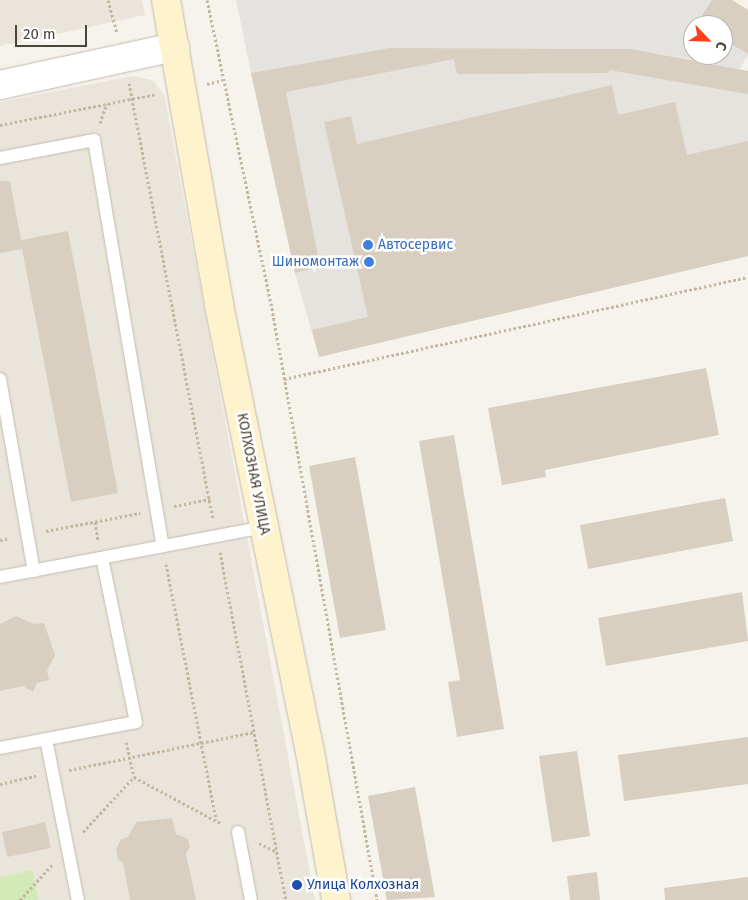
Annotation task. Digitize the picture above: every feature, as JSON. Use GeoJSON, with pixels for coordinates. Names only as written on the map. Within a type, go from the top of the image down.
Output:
{"type":"FeatureCollection","features":[{"type":"Feature","properties":{"kind":"main road","name":"КОЛХОЗНАЯ УЛИЦА"},"geometry":{"type":"LineString","coordinates":[[166,0],[219,305],[336,900]]}},
{"type":"Feature","properties":{"kind":"street"},"geometry":{"type":"LineString","coordinates":[[0,85],[175,47]]}},
{"type":"Feature","properties":{"kind":"lane"},"geometry":{"type":"LineString","coordinates":[[0,158],[94,140],[163,546]]}},
{"type":"Feature","properties":{"kind":"lane"},"geometry":{"type":"LineString","coordinates":[[0,379],[34,571]]}},
{"type":"Feature","properties":{"kind":"lane"},"geometry":{"type":"LineString","coordinates":[[0,577],[264,527]]}},
{"type":"Feature","properties":{"kind":"lane"},"geometry":{"type":"LineString","coordinates":[[0,748],[136,722],[102,558]]}},
{"type":"Feature","properties":{"kind":"lane"},"geometry":{"type":"LineString","coordinates":[[46,739],[78,900]]}},
{"type":"Feature","properties":{"kind":"lane"},"geometry":{"type":"LineString","coordinates":[[238,832],[251,900]]}},
{"type":"Feature","properties":{"kind":"path"},"geometry":{"type":"LineString","coordinates":[[108,0],[133,98],[286,900]]}},
{"type":"Feature","properties":{"kind":"path"},"geometry":{"type":"LineString","coordinates":[[207,0],[284,379],[377,900]]}},
{"type":"Feature","properties":{"kind":"path"},"geometry":{"type":"LineString","coordinates":[[0,125],[133,98]]}},
{"type":"Feature","properties":{"kind":"path"},"geometry":{"type":"LineString","coordinates":[[284,379],[748,277]]}},
{"type":"Feature","properties":{"kind":"path"},"geometry":{"type":"LineString","coordinates":[[0,540],[210,499]]}},
{"type":"Feature","properties":{"kind":"path"},"geometry":{"type":"LineString","coordinates":[[163,546],[199,743],[216,820]]}},
{"type":"Feature","properties":{"kind":"path"},"geometry":{"type":"LineString","coordinates":[[122,724],[134,778],[277,852]]}},
{"type":"Feature","properties":{"kind":"path"},"geometry":{"type":"LineString","coordinates":[[0,784],[254,732]]}},
{"type":"Feature","properties":{"kind":"shaded area"},"geometry":{"type":"Polygon","coordinates":[[[0,0],[142,0],[145,15],[0,46],[0,0]]]}},
{"type":"Feature","properties":{"kind":"shaded area"},"geometry":{"type":"Polygon","coordinates":[[[236,0],[732,0],[748,10],[748,56],[739,69],[717,65],[733,65],[733,15],[683,15],[683,59],[631,49],[389,48],[251,73],[236,0]]]}},
{"type":"Feature","properties":{"kind":"shaded area"},"geometry":{"type":"Polygon","coordinates":[[[389,48],[631,49],[683,59],[683,65],[716,65],[748,71],[748,256],[319,357],[295,273],[251,73],[389,48]]]}},
{"type":"Feature","properties":{"kind":"shaded area"},"geometry":{"type":"Polygon","coordinates":[[[132,76],[152,80],[164,94],[315,900],[0,900],[0,102],[132,76]]]}},
{"type":"Feature","properties":{"kind":"green space"},"geometry":{"type":"Polygon","coordinates":[[[32,870],[38,900],[0,900],[0,877],[32,870]]]}},
{"type":"Feature","properties":{"kind":"building"},"geometry":{"type":"Polygon","coordinates":[[[712,0],[732,0],[748,10],[748,54],[733,45],[733,15],[702,15],[712,0]]]}},
{"type":"Feature","properties":{"kind":"building"},"geometry":{"type":"Polygon","coordinates":[[[389,48],[631,49],[683,59],[683,65],[716,65],[748,71],[748,94],[609,70],[609,73],[457,74],[454,59],[286,92],[320,267],[295,273],[251,73],[389,48]]]}},
{"type":"Feature","properties":{"kind":"building"},"geometry":{"type":"Polygon","coordinates":[[[612,85],[618,115],[675,102],[687,155],[748,141],[748,256],[319,357],[312,330],[368,317],[324,122],[351,116],[357,144],[612,85]]]}},
{"type":"Feature","properties":{"kind":"building"},"geometry":{"type":"Polygon","coordinates":[[[0,181],[10,181],[21,240],[68,231],[118,493],[71,502],[22,249],[0,253],[0,181]]]}},
{"type":"Feature","properties":{"kind":"building"},"geometry":{"type":"Polygon","coordinates":[[[706,368],[719,435],[545,470],[546,477],[502,485],[488,408],[706,368]]]}},
{"type":"Feature","properties":{"kind":"building"},"geometry":{"type":"Polygon","coordinates":[[[454,435],[504,729],[457,737],[448,682],[460,680],[419,441],[454,435]]]}},
{"type":"Feature","properties":{"kind":"building"},"geometry":{"type":"Polygon","coordinates":[[[355,457],[386,630],[340,638],[309,466],[355,457]]]}},
{"type":"Feature","properties":{"kind":"building"},"geometry":{"type":"Polygon","coordinates":[[[725,498],[733,541],[588,569],[580,525],[725,498]]]}},
{"type":"Feature","properties":{"kind":"building"},"geometry":{"type":"Polygon","coordinates":[[[742,592],[748,641],[606,666],[598,618],[742,592]]]}},
{"type":"Feature","properties":{"kind":"building"},"geometry":{"type":"Polygon","coordinates":[[[16,616],[34,624],[44,623],[55,655],[47,671],[49,680],[37,683],[33,692],[23,686],[0,691],[0,624],[16,616]]]}},
{"type":"Feature","properties":{"kind":"building"},"geometry":{"type":"Polygon","coordinates":[[[748,737],[748,784],[624,801],[618,755],[748,737]]]}},
{"type":"Feature","properties":{"kind":"building"},"geometry":{"type":"Polygon","coordinates":[[[577,751],[590,836],[552,842],[539,756],[577,751]]]}},
{"type":"Feature","properties":{"kind":"building"},"geometry":{"type":"Polygon","coordinates":[[[415,787],[435,897],[387,900],[368,796],[415,787]]]}},
{"type":"Feature","properties":{"kind":"building"},"geometry":{"type":"Polygon","coordinates":[[[172,818],[176,834],[188,839],[190,847],[186,854],[196,900],[130,900],[123,863],[118,860],[116,849],[121,839],[128,837],[136,822],[172,818]]]}},
{"type":"Feature","properties":{"kind":"building"},"geometry":{"type":"Polygon","coordinates":[[[45,822],[51,848],[7,857],[2,832],[45,822]]]}},
{"type":"Feature","properties":{"kind":"building"},"geometry":{"type":"Polygon","coordinates":[[[597,872],[600,900],[570,900],[567,876],[597,872]]]}},
{"type":"Feature","properties":{"kind":"building"},"geometry":{"type":"Polygon","coordinates":[[[748,877],[748,900],[665,900],[664,888],[748,877]]]}},
{"type":"Feature","properties":{"kind":"place","name":"Автосервис"},"geometry":{"type":"Point","coordinates":[368,245]}},
{"type":"Feature","properties":{"kind":"place","name":"Шиномонтаж"},"geometry":{"type":"Point","coordinates":[369,262]}},
{"type":"Feature","properties":{"kind":"place","name":"Улица Колхозная"},"geometry":{"type":"Point","coordinates":[297,885]}}]}
